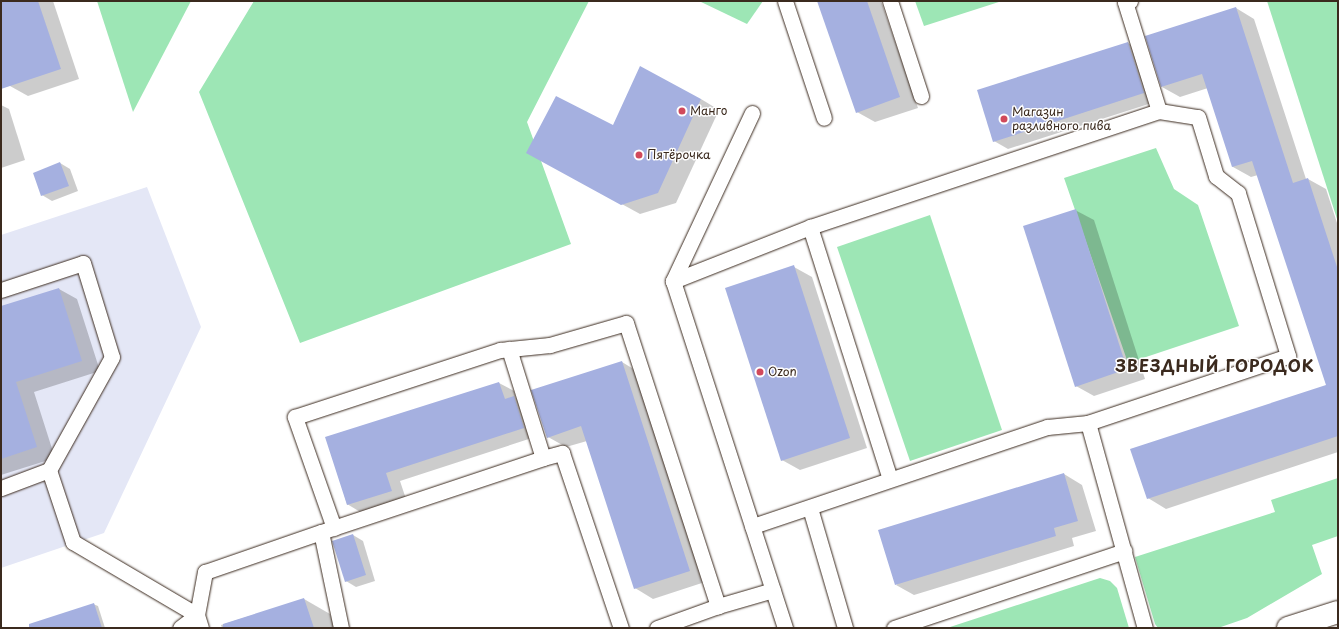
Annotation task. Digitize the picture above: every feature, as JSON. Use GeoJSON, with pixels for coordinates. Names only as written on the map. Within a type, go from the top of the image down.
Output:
{"type":"FeatureCollection","features":[{"type":"Feature","properties":{"kind":"street"},"geometry":{"type":"LineString","coordinates":[[1288,628],[1338,612]]}},
{"type":"Feature","properties":{"kind":"lane"},"geometry":{"type":"LineString","coordinates":[[785,1],[824,118]]}},
{"type":"Feature","properties":{"kind":"lane"},"geometry":{"type":"LineString","coordinates":[[890,1],[921,96]]}},
{"type":"Feature","properties":{"kind":"lane"},"geometry":{"type":"LineString","coordinates":[[1130,1],[1125,2],[1159,111]]}},
{"type":"Feature","properties":{"kind":"lane"},"geometry":{"type":"LineString","coordinates":[[673,280],[810,227],[1159,111],[1198,117],[1216,176],[1238,194],[1288,356],[1088,423],[1047,427],[890,479],[810,508],[752,526]]}},
{"type":"Feature","properties":{"kind":"lane"},"geometry":{"type":"LineString","coordinates":[[752,113],[673,280],[785,628]]}},
{"type":"Feature","properties":{"kind":"lane"},"geometry":{"type":"LineString","coordinates":[[810,227],[890,479]]}},
{"type":"Feature","properties":{"kind":"lane"},"geometry":{"type":"LineString","coordinates":[[1,290],[83,264],[112,357],[49,470],[1,488]]}},
{"type":"Feature","properties":{"kind":"lane"},"geometry":{"type":"LineString","coordinates":[[341,628],[328,530],[295,417],[500,350],[550,345],[626,323],[718,606]]}},
{"type":"Feature","properties":{"kind":"lane"},"geometry":{"type":"LineString","coordinates":[[509,350],[543,458]]}},
{"type":"Feature","properties":{"kind":"lane"},"geometry":{"type":"LineString","coordinates":[[1088,423],[1145,628]]}},
{"type":"Feature","properties":{"kind":"lane"},"geometry":{"type":"LineString","coordinates":[[199,622],[205,572],[543,458],[562,453],[621,628]]}},
{"type":"Feature","properties":{"kind":"lane"},"geometry":{"type":"LineString","coordinates":[[49,470],[73,542],[199,622]]}},
{"type":"Feature","properties":{"kind":"lane"},"geometry":{"type":"LineString","coordinates":[[810,508],[846,628]]}},
{"type":"Feature","properties":{"kind":"lane"},"geometry":{"type":"LineString","coordinates":[[894,628],[1124,551]]}},
{"type":"Feature","properties":{"kind":"lane"},"geometry":{"type":"LineString","coordinates":[[657,628],[718,606],[773,590]]}},
{"type":"Feature","properties":{"kind":"lane"},"geometry":{"type":"LineString","coordinates":[[180,628],[199,622]]}},
{"type":"Feature","properties":{"kind":"shaded area"},"geometry":{"type":"Polygon","coordinates":[[[147,187],[201,327],[104,533],[1,568],[1,235],[147,187]]]}},
{"type":"Feature","properties":{"kind":"green space"},"geometry":{"type":"Polygon","coordinates":[[[97,1],[191,1],[133,112],[97,1]]]}},
{"type":"Feature","properties":{"kind":"green space"},"geometry":{"type":"Polygon","coordinates":[[[254,1],[589,1],[527,122],[571,244],[300,343],[199,92],[254,1]]]}},
{"type":"Feature","properties":{"kind":"green space"},"geometry":{"type":"Polygon","coordinates":[[[699,1],[763,1],[747,24],[699,1]]]}},
{"type":"Feature","properties":{"kind":"green space"},"geometry":{"type":"Polygon","coordinates":[[[915,1],[1002,1],[924,26],[915,1]]]}},
{"type":"Feature","properties":{"kind":"green space"},"geometry":{"type":"Polygon","coordinates":[[[1267,1],[1338,1],[1338,222],[1267,1]]]}},
{"type":"Feature","properties":{"kind":"green space"},"geometry":{"type":"Polygon","coordinates":[[[1156,148],[1174,189],[1198,205],[1239,326],[1128,363],[1064,178],[1156,148]]]}},
{"type":"Feature","properties":{"kind":"green space"},"geometry":{"type":"Polygon","coordinates":[[[930,215],[1002,430],[910,461],[837,247],[930,215]]]}},
{"type":"Feature","properties":{"kind":"green space"},"geometry":{"type":"Polygon","coordinates":[[[1338,478],[1338,536],[1312,545],[1322,574],[1247,618],[1218,628],[1158,628],[1155,624],[1135,557],[1275,512],[1271,500],[1338,478]]]}},
{"type":"Feature","properties":{"kind":"green space"},"geometry":{"type":"Polygon","coordinates":[[[1100,578],[1110,581],[1117,588],[1129,628],[947,628],[1100,578]]]}},
{"type":"Feature","properties":{"kind":"building"},"geometry":{"type":"Polygon","coordinates":[[[1,1],[38,1],[61,69],[1,89],[1,1]]]}},
{"type":"Feature","properties":{"kind":"building"},"geometry":{"type":"Polygon","coordinates":[[[817,1],[867,1],[900,97],[856,113],[817,1]]]}},
{"type":"Feature","properties":{"kind":"building"},"geometry":{"type":"Polygon","coordinates":[[[1236,7],[1293,183],[1308,178],[1338,270],[1338,436],[1147,499],[1130,449],[1326,385],[1252,161],[1232,167],[1202,74],[1161,87],[1145,36],[1236,7]]]}},
{"type":"Feature","properties":{"kind":"building"},"geometry":{"type":"Polygon","coordinates":[[[1128,42],[1144,93],[993,142],[977,90],[1128,42]]]}},
{"type":"Feature","properties":{"kind":"building"},"geometry":{"type":"Polygon","coordinates":[[[640,66],[701,99],[658,193],[621,205],[526,153],[556,96],[613,125],[640,66]]]}},
{"type":"Feature","properties":{"kind":"building"},"geometry":{"type":"Polygon","coordinates":[[[60,162],[69,186],[41,196],[33,173],[60,162]]]}},
{"type":"Feature","properties":{"kind":"building"},"geometry":{"type":"Polygon","coordinates":[[[1076,209],[1127,369],[1075,387],[1023,226],[1076,209]]]}},
{"type":"Feature","properties":{"kind":"building"},"geometry":{"type":"Polygon","coordinates":[[[794,265],[850,438],[781,461],[725,288],[794,265]]]}},
{"type":"Feature","properties":{"kind":"building"},"geometry":{"type":"Polygon","coordinates":[[[59,288],[82,361],[16,382],[37,447],[1,459],[1,306],[59,288]]]}},
{"type":"Feature","properties":{"kind":"building"},"geometry":{"type":"Polygon","coordinates":[[[622,361],[690,571],[634,589],[581,426],[547,438],[531,390],[622,361]]]}},
{"type":"Feature","properties":{"kind":"building"},"geometry":{"type":"Polygon","coordinates":[[[499,382],[505,399],[514,396],[524,428],[386,473],[392,491],[347,505],[325,437],[499,382]]]}},
{"type":"Feature","properties":{"kind":"building"},"geometry":{"type":"Polygon","coordinates":[[[1064,473],[1078,521],[1054,528],[1056,536],[895,585],[878,530],[1064,473]]]}},
{"type":"Feature","properties":{"kind":"building"},"geometry":{"type":"Polygon","coordinates":[[[353,534],[366,575],[345,582],[332,541],[353,534]]]}},
{"type":"Feature","properties":{"kind":"building"},"geometry":{"type":"Polygon","coordinates":[[[304,598],[314,628],[223,628],[223,624],[304,598]]]}},
{"type":"Feature","properties":{"kind":"building"},"geometry":{"type":"Polygon","coordinates":[[[94,603],[102,628],[29,628],[29,624],[94,603]]]}},
{"type":"Feature","properties":{"kind":"place","name":"Манго"},"geometry":{"type":"Point","coordinates":[682,111]}},
{"type":"Feature","properties":{"kind":"place","name":"Магазин разливного пива"},"geometry":{"type":"Point","coordinates":[1004,119]}},
{"type":"Feature","properties":{"kind":"place","name":"Пятёрочка"},"geometry":{"type":"Point","coordinates":[639,155]}},
{"type":"Feature","properties":{"kind":"place","name":"Ozon"},"geometry":{"type":"Point","coordinates":[760,372]}},
{"type":"Feature","properties":{"kind":"district","name":"ЗВЕЗДНЫЙ ГОРОДОК"},"geometry":{"type":"Point","coordinates":[1215,365]}}]}
